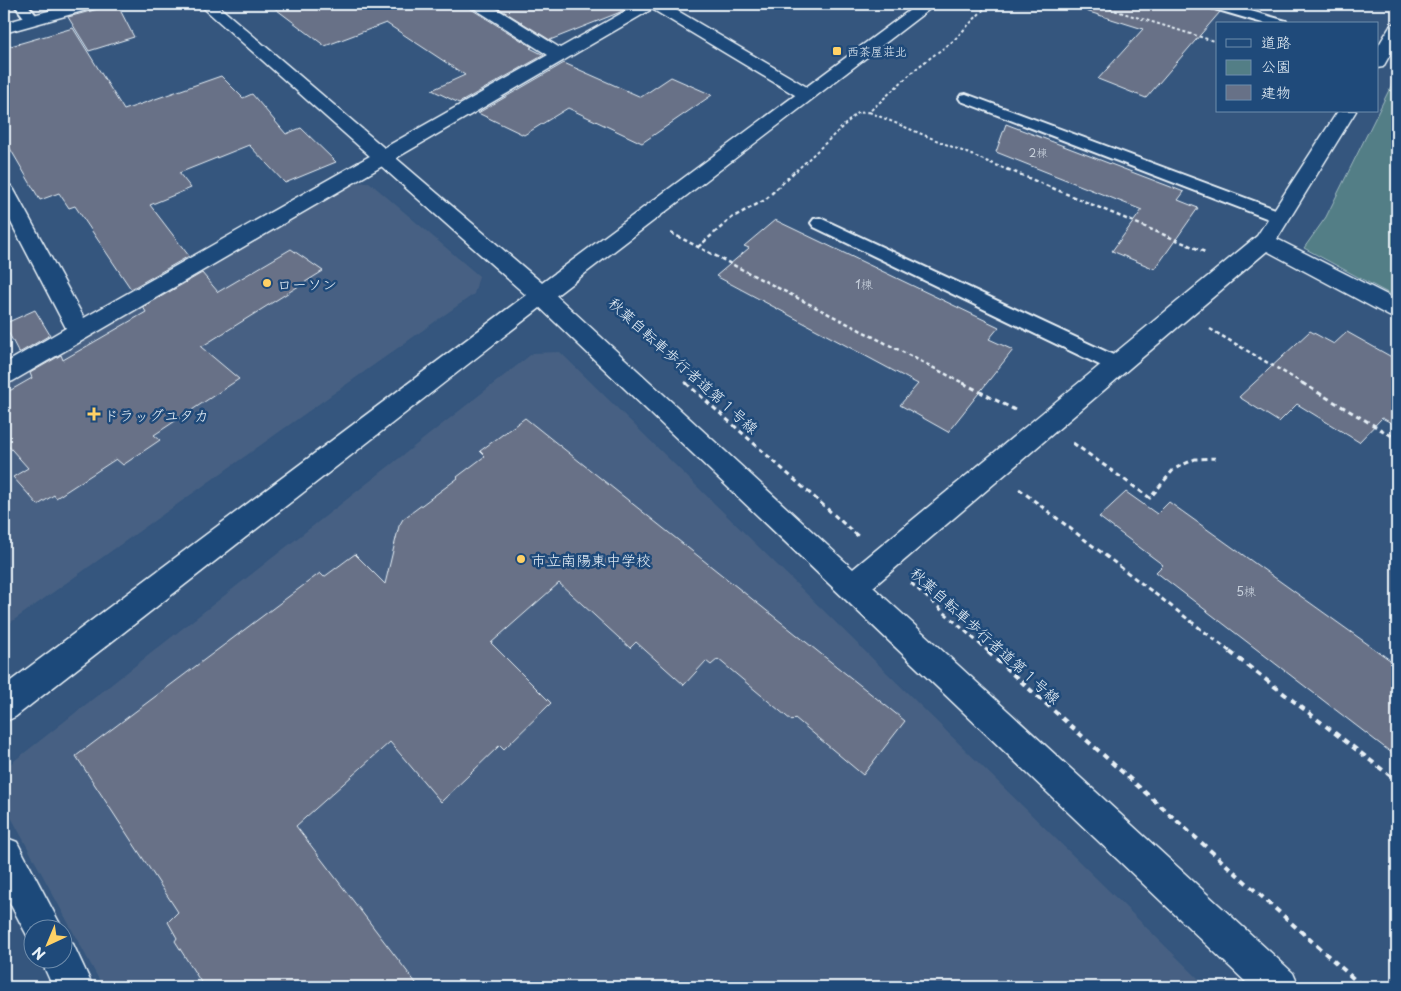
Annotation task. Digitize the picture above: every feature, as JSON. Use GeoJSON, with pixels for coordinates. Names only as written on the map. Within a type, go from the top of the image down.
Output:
{"type":"FeatureCollection","features":[{"type":"Feature","properties":{"kind":"street"},"geometry":{"type":"LineString","coordinates":[[4,28],[91,4]]}},
{"type":"Feature","properties":{"kind":"street"},"geometry":{"type":"LineString","coordinates":[[207,4],[541,295],[1279,987]]}},
{"type":"Feature","properties":{"kind":"street"},"geometry":{"type":"LineString","coordinates":[[478,4],[560,55]]}},
{"type":"Feature","properties":{"kind":"street"},"geometry":{"type":"LineString","coordinates":[[4,375],[649,4]]}},
{"type":"Feature","properties":{"kind":"street"},"geometry":{"type":"LineString","coordinates":[[655,4],[806,94]]}},
{"type":"Feature","properties":{"kind":"street"},"geometry":{"type":"LineString","coordinates":[[4,706],[541,295],[928,4]]}},
{"type":"Feature","properties":{"kind":"street"},"geometry":{"type":"LineString","coordinates":[[1384,57],[1397,28]]}},
{"type":"Feature","properties":{"kind":"street"},"geometry":{"type":"LineString","coordinates":[[852,586],[1266,241],[1346,112]]}},
{"type":"Feature","properties":{"kind":"street"},"geometry":{"type":"LineString","coordinates":[[4,190],[79,331]]}},
{"type":"Feature","properties":{"kind":"street"},"geometry":{"type":"LineString","coordinates":[[1266,241],[1397,310]]}},
{"type":"Feature","properties":{"kind":"street"},"geometry":{"type":"LineString","coordinates":[[4,855],[38,918]]}},
{"type":"Feature","properties":{"kind":"street"},"geometry":{"type":"LineString","coordinates":[[64,968],[74,987]]}},
{"type":"Feature","properties":{"kind":"lane"},"geometry":{"type":"LineString","coordinates":[[20,4],[33,20]]}},
{"type":"Feature","properties":{"kind":"lane"},"geometry":{"type":"LineString","coordinates":[[1213,4],[1274,22]]}},
{"type":"Feature","properties":{"kind":"lane"},"geometry":{"type":"LineString","coordinates":[[966,98],[1280,217]]}},
{"type":"Feature","properties":{"kind":"lane"},"geometry":{"type":"LineString","coordinates":[[820,223],[1117,365]]}},
{"type":"Feature","properties":{"kind":"path"},"geometry":{"type":"LineString","coordinates":[[869,112],[918,67],[953,41],[986,7],[993,4]]}},
{"type":"Feature","properties":{"kind":"path"},"geometry":{"type":"LineString","coordinates":[[1094,4],[1216,42]]}},
{"type":"Feature","properties":{"kind":"path"},"geometry":{"type":"LineString","coordinates":[[698,247],[733,217],[765,200],[858,113],[869,112],[1208,253]]}},
{"type":"Feature","properties":{"kind":"path"},"geometry":{"type":"LineString","coordinates":[[668,232],[1020,413]]}},
{"type":"Feature","properties":{"kind":"path"},"geometry":{"type":"LineString","coordinates":[[1208,327],[1397,439]]}},
{"type":"Feature","properties":{"kind":"path","name":"秋葉自転車歩行者道第１号線"},"geometry":{"type":"LineString","coordinates":[[681,378],[1363,987]]}},
{"type":"Feature","properties":{"kind":"path"},"geometry":{"type":"LineString","coordinates":[[1072,443],[1150,498],[1174,469],[1195,459],[1219,458]]}},
{"type":"Feature","properties":{"kind":"path"},"geometry":{"type":"LineString","coordinates":[[1019,488],[1397,781]]}},
{"type":"Feature","properties":{"kind":"shaded area"},"geometry":{"type":"Polygon","coordinates":[[[369,182],[479,276],[474,294],[4,627],[4,386],[354,183],[369,182]]]}},
{"type":"Feature","properties":{"kind":"shaded area","name":"市立南陽東中学校"},"geometry":{"type":"Polygon","coordinates":[[[560,352],[1207,987],[103,987],[72,930],[72,918],[66,918],[4,804],[4,773],[9,765],[533,353],[560,352]]]}},
{"type":"Feature","properties":{"kind":"green space"},"geometry":{"type":"Polygon","coordinates":[[[1397,74],[1397,298],[1304,248],[1326,217],[1397,74]]]}},
{"type":"Feature","properties":{"kind":"building"},"geometry":{"type":"Polygon","coordinates":[[[117,4],[134,37],[89,51],[68,17],[117,4]]]}},
{"type":"Feature","properties":{"kind":"building"},"geometry":{"type":"Polygon","coordinates":[[[269,4],[468,4],[471,9],[532,47],[530,48],[544,55],[459,103],[432,90],[465,75],[386,23],[325,46],[269,4]]]}},
{"type":"Feature","properties":{"kind":"building"},"geometry":{"type":"Polygon","coordinates":[[[492,4],[635,4],[618,13],[550,40],[492,4]]]}},
{"type":"Feature","properties":{"kind":"building"},"geometry":{"type":"Polygon","coordinates":[[[1087,4],[1191,4],[1220,12],[1146,98],[1098,79],[1143,29],[1086,11],[1087,4]]]}},
{"type":"Feature","properties":{"kind":"building"},"geometry":{"type":"Polygon","coordinates":[[[73,28],[124,110],[221,76],[243,98],[252,94],[286,134],[301,128],[336,162],[285,183],[249,145],[179,173],[191,188],[150,205],[189,256],[131,289],[75,206],[69,208],[59,193],[40,200],[4,138],[4,48],[73,28]]]}},
{"type":"Feature","properties":{"kind":"building"},"geometry":{"type":"Polygon","coordinates":[[[564,63],[641,97],[671,77],[712,95],[642,143],[568,108],[524,135],[478,113],[564,63]]]}},
{"type":"Feature","properties":{"kind":"building"},"geometry":{"type":"Polygon","coordinates":[[[1006,124],[1184,192],[1178,200],[1198,208],[1155,269],[1112,251],[1142,210],[996,152],[1006,124]]]}},
{"type":"Feature","properties":{"kind":"building"},"geometry":{"type":"Polygon","coordinates":[[[775,220],[999,327],[989,339],[1013,350],[948,432],[900,405],[918,384],[716,276],[749,248],[744,246],[775,220]]]}},
{"type":"Feature","properties":{"kind":"building","name":"ドラッグユタカ"},"geometry":{"type":"Polygon","coordinates":[[[291,249],[323,271],[201,347],[239,379],[154,435],[160,440],[123,465],[116,459],[56,498],[54,495],[38,505],[13,477],[28,468],[4,441],[4,394],[32,378],[30,373],[61,355],[63,360],[146,312],[143,307],[202,273],[218,292],[291,249]]]}},
{"type":"Feature","properties":{"kind":"building"},"geometry":{"type":"Polygon","coordinates":[[[35,310],[50,335],[19,353],[4,324],[35,310]]]}},
{"type":"Feature","properties":{"kind":"building"},"geometry":{"type":"Polygon","coordinates":[[[1310,331],[1334,344],[1347,332],[1397,360],[1397,426],[1382,418],[1359,442],[1297,404],[1279,422],[1239,397],[1310,331]]]}},
{"type":"Feature","properties":{"kind":"building"},"geometry":{"type":"Polygon","coordinates":[[[525,418],[905,721],[863,775],[795,718],[792,721],[718,659],[711,665],[706,661],[684,685],[636,642],[630,648],[559,583],[491,643],[551,703],[504,749],[500,745],[441,802],[390,742],[296,826],[419,987],[204,987],[175,941],[177,938],[168,922],[178,912],[76,756],[320,573],[324,577],[355,554],[385,584],[399,526],[403,519],[485,456],[480,451],[525,418]]]}},
{"type":"Feature","properties":{"kind":"building"},"geometry":{"type":"Polygon","coordinates":[[[1126,492],[1157,514],[1169,502],[1397,665],[1397,757],[1156,572],[1163,565],[1099,517],[1126,492]]]}},
{"type":"Feature","properties":{"kind":"place","name":"西茶屋荘北"},"geometry":{"type":"Point","coordinates":[837,51]}},
{"type":"Feature","properties":{"kind":"place","name":"ローソン"},"geometry":{"type":"Point","coordinates":[267,283]}},
{"type":"Feature","properties":{"kind":"place","name":"ドラッグユタカ"},"geometry":{"type":"Point","coordinates":[94,414]}},
{"type":"Feature","properties":{"kind":"place","name":"市立南陽東中学校"},"geometry":{"type":"Point","coordinates":[521,559]}}]}
